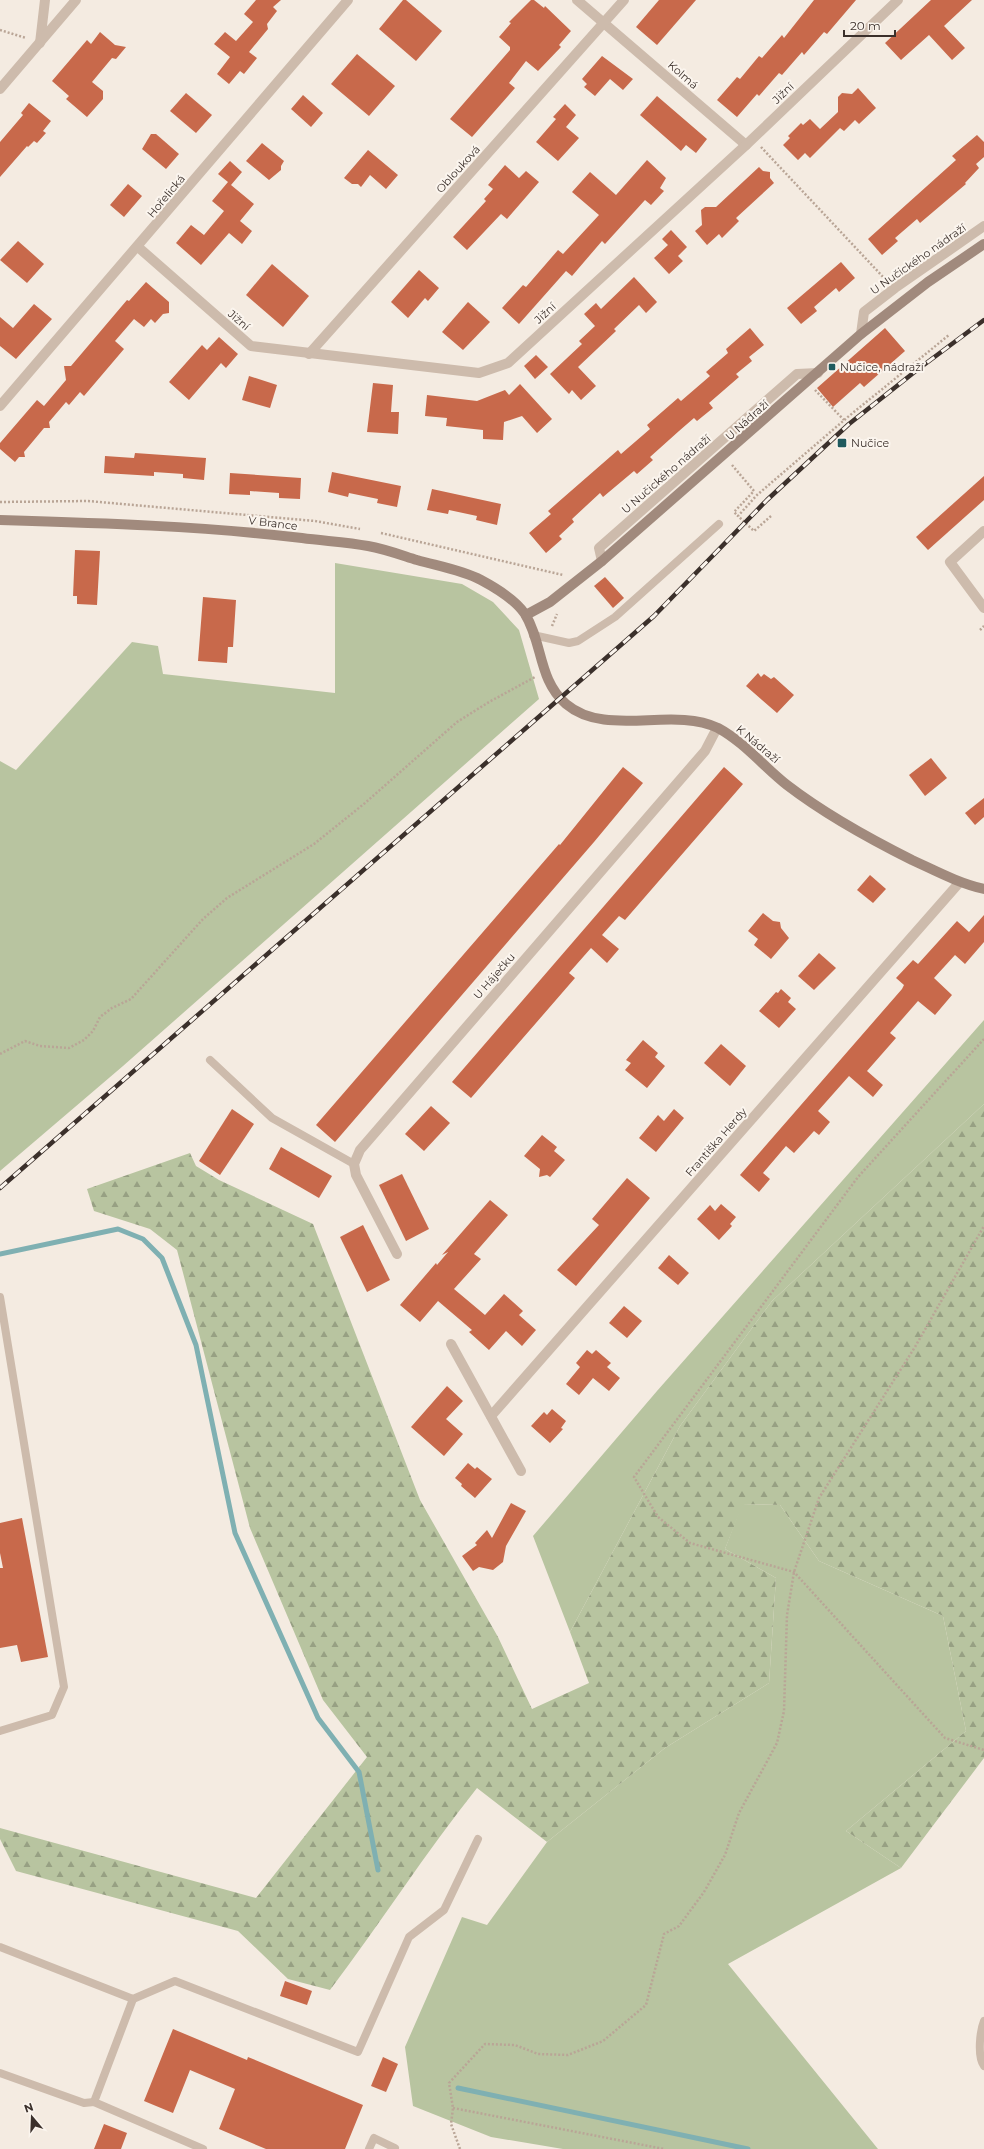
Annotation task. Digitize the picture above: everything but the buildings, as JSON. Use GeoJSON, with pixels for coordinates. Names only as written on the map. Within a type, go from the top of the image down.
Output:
{"type":"FeatureCollection","features":[{"type":"Feature","properties":{"kind":"main road","name":"U Nádraží"},"geometry":{"type":"LineString","coordinates":[[526,615],[550,602],[602,561],[724,456],[861,334],[928,282],[984,244]]}},
{"type":"Feature","properties":{"kind":"main road","name":"V Brance"},"geometry":{"type":"LineString","coordinates":[[0,520],[150,525],[244,531],[369,546],[479,579],[510,599],[526,615]]}},
{"type":"Feature","properties":{"kind":"main road","name":"K Nádraží"},"geometry":{"type":"LineString","coordinates":[[526,615],[549,684],[560,698],[576,711],[586,715],[625,721],[689,719],[717,728],[733,738],[787,784],[822,810],[876,842],[959,883],[984,889]]}},
{"type":"Feature","properties":{"kind":"street"},"geometry":{"type":"LineString","coordinates":[[40,42],[45,0]]}},
{"type":"Feature","properties":{"kind":"street"},"geometry":{"type":"LineString","coordinates":[[0,89],[76,0]]}},
{"type":"Feature","properties":{"kind":"street","name":"Hořelická"},"geometry":{"type":"LineString","coordinates":[[0,406],[138,247],[348,0]]}},
{"type":"Feature","properties":{"kind":"street","name":"Kolmá"},"geometry":{"type":"LineString","coordinates":[[577,0],[749,141]]}},
{"type":"Feature","properties":{"kind":"street","name":"Oblouková"},"geometry":{"type":"LineString","coordinates":[[309,354],[624,0]]}},
{"type":"Feature","properties":{"kind":"street","name":"Jižní"},"geometry":{"type":"LineString","coordinates":[[138,247],[250,346],[479,373],[508,363],[749,141],[898,0]]}},
{"type":"Feature","properties":{"kind":"street","name":"U Nučického nádraží"},"geometry":{"type":"LineString","coordinates":[[861,334],[864,312],[894,288],[984,226]]}},
{"type":"Feature","properties":{"kind":"street","name":"U Nučického nádraží"},"geometry":{"type":"LineString","coordinates":[[602,561],[599,548],[797,374],[818,373]]}},
{"type":"Feature","properties":{"kind":"street"},"geometry":{"type":"LineString","coordinates":[[984,531],[950,562],[984,608]]}},
{"type":"Feature","properties":{"kind":"street","name":"U Háječku"},"geometry":{"type":"LineString","coordinates":[[354,1164],[360,1150],[705,751],[717,728]]}},
{"type":"Feature","properties":{"kind":"street","name":"Františka Herdy"},"geometry":{"type":"LineString","coordinates":[[491,1416],[959,883]]}},
{"type":"Feature","properties":{"kind":"street"},"geometry":{"type":"LineString","coordinates":[[354,1164],[356,1175],[397,1254]]}},
{"type":"Feature","properties":{"kind":"street"},"geometry":{"type":"LineString","coordinates":[[451,1344],[521,1470]]}},
{"type":"Feature","properties":{"kind":"lane"},"geometry":{"type":"LineString","coordinates":[[533,634],[569,643],[578,641],[615,617],[719,524]]}},
{"type":"Feature","properties":{"kind":"lane"},"geometry":{"type":"LineString","coordinates":[[210,1060],[272,1118],[354,1164]]}},
{"type":"Feature","properties":{"kind":"lane"},"geometry":{"type":"LineString","coordinates":[[0,1297],[64,1687],[52,1715],[0,1731]]}},
{"type":"Feature","properties":{"kind":"lane"},"geometry":{"type":"LineString","coordinates":[[0,1947],[133,1999],[175,1981],[358,2052],[409,1937],[444,1910],[478,1839]]}},
{"type":"Feature","properties":{"kind":"lane"},"geometry":{"type":"LineString","coordinates":[[94,2102],[133,1999]]}},
{"type":"Feature","properties":{"kind":"lane"},"geometry":{"type":"LineString","coordinates":[[984,2020],[981,2027],[981,2061],[984,2066]]}},
{"type":"Feature","properties":{"kind":"lane"},"geometry":{"type":"LineString","coordinates":[[0,2073],[84,2103],[94,2102],[193,2147],[203,2149]]}},
{"type":"Feature","properties":{"kind":"lane"},"geometry":{"type":"LineString","coordinates":[[369,2149],[374,2138],[395,2148]]}},
{"type":"Feature","properties":{"kind":"path"},"geometry":{"type":"LineString","coordinates":[[0,30],[40,42]]}},
{"type":"Feature","properties":{"kind":"path"},"geometry":{"type":"LineString","coordinates":[[749,141],[894,288]]}},
{"type":"Feature","properties":{"kind":"path"},"geometry":{"type":"LineString","coordinates":[[738,516],[758,495],[844,420],[949,335]]}},
{"type":"Feature","properties":{"kind":"path"},"geometry":{"type":"LineString","coordinates":[[818,384],[813,388],[844,420]]}},
{"type":"Feature","properties":{"kind":"path"},"geometry":{"type":"LineString","coordinates":[[724,456],[754,491],[734,512],[754,531],[771,516]]}},
{"type":"Feature","properties":{"kind":"path"},"geometry":{"type":"LineString","coordinates":[[562,575],[570,586]]}},
{"type":"Feature","properties":{"kind":"path"},"geometry":{"type":"LineString","coordinates":[[547,638],[559,609]]}},
{"type":"Feature","properties":{"kind":"path"},"geometry":{"type":"LineString","coordinates":[[980,630],[984,626]]}},
{"type":"Feature","properties":{"kind":"path"},"geometry":{"type":"LineString","coordinates":[[0,1054],[25,1041],[40,1046],[69,1048],[84,1040],[93,1031],[100,1017],[112,1008],[132,999],[203,918],[226,898],[285,864],[314,844],[365,803],[457,722],[544,672]]}},
{"type":"Feature","properties":{"kind":"path"},"geometry":{"type":"LineString","coordinates":[[984,1039],[858,1177],[634,1477],[658,1517],[690,1543],[794,1572],[945,1738],[984,1750]]}},
{"type":"Feature","properties":{"kind":"path"},"geometry":{"type":"LineString","coordinates":[[460,2149],[451,2124],[453,2108],[449,2083],[485,2044],[515,2045],[538,2054],[568,2055],[603,2041],[646,2006],[664,1934],[679,1926],[704,1892],[725,1855],[739,1813],[777,1743],[784,1711],[787,1615],[794,1572],[819,1498],[915,1347],[984,1226]]}},
{"type":"Feature","properties":{"kind":"path"},"geometry":{"type":"LineString","coordinates":[[453,2108],[664,2149]]}},
{"type":"Feature","properties":{"kind":"green space"},"geometry":{"type":"Polygon","coordinates":[[[335,563],[462,584],[493,602],[519,630],[539,699],[123,1066],[0,1171],[0,761],[16,770],[132,642],[158,646],[163,674],[335,693],[335,563]]]}},
{"type":"Feature","properties":{"kind":"green space"},"geometry":{"type":"Polygon","coordinates":[[[984,1020],[984,1104],[772,1301],[680,1426],[570,1632],[533,1536],[657,1391],[984,1020]]]}},
{"type":"Feature","properties":{"kind":"green space"},"geometry":{"type":"Polygon","coordinates":[[[984,1104],[984,1758],[901,1868],[846,1831],[966,1731],[943,1616],[819,1561],[780,1505],[743,1504],[725,1549],[776,1578],[769,1683],[665,1748],[547,1842],[477,1788],[439,1838],[330,1990],[288,1979],[238,1931],[16,1871],[0,1839],[0,1828],[256,1898],[367,1757],[323,1700],[250,1528],[177,1250],[150,1229],[94,1211],[87,1189],[190,1153],[196,1166],[219,1180],[313,1224],[420,1500],[498,1637],[532,1709],[589,1683],[570,1632],[680,1426],[772,1301],[984,1104]]]}},
{"type":"Feature","properties":{"kind":"green space"},"geometry":{"type":"Polygon","coordinates":[[[742,1504],[780,1505],[819,1561],[943,1616],[966,1731],[846,1831],[901,1868],[728,1964],[878,2149],[563,2149],[491,2137],[413,2106],[405,2047],[462,1917],[487,1925],[547,1842],[665,1748],[769,1683],[776,1578],[725,1549],[742,1504]]]}},
{"type":"Feature","properties":{"kind":"waterway"},"geometry":{"type":"LineString","coordinates":[[0,1254],[118,1229],[143,1239],[162,1258],[196,1345],[235,1533],[318,1718],[359,1772],[378,1870]]}},
{"type":"Feature","properties":{"kind":"waterway"},"geometry":{"type":"LineString","coordinates":[[458,2088],[748,2149]]}},
{"type":"Feature","properties":{"kind":"railway"},"geometry":{"type":"LineString","coordinates":[[0,1188],[654,616],[767,500],[849,424],[917,370],[984,320]]}},
{"type":"Feature","properties":{"kind":"place","name":"Nučice, nádraží"},"geometry":{"type":"Point","coordinates":[832,367]}},
{"type":"Feature","properties":{"kind":"place","name":"Nučice"},"geometry":{"type":"Point","coordinates":[842,443]}}]}
